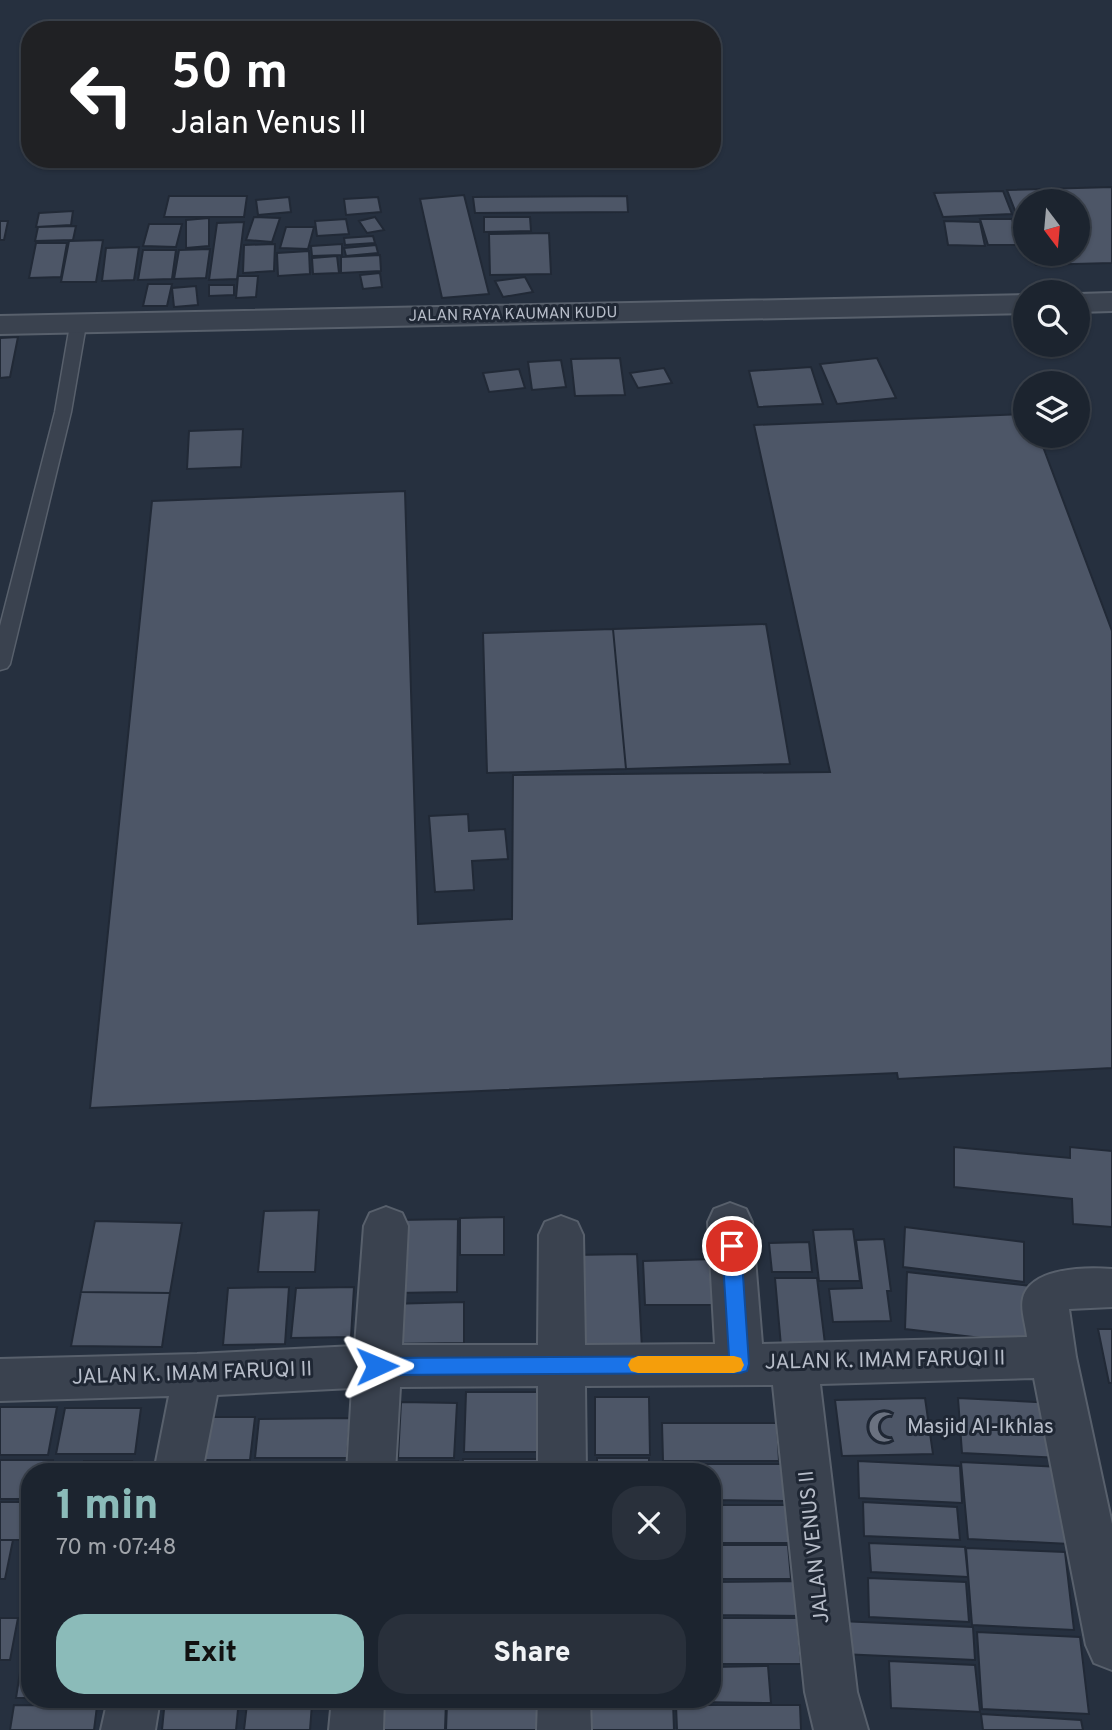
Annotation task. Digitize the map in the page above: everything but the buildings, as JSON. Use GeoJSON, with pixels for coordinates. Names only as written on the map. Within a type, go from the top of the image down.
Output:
{"type":"FeatureCollection","features":[{"type":"Feature","properties":{"kind":"street"},"geometry":{"type":"LineString","coordinates":[[1090,303],[1112,302]]}},
{"type":"Feature","properties":{"kind":"street","name":"JALAN RAYA KAUMAN KUDU"},"geometry":{"type":"LineString","coordinates":[[0,325],[1013,304]]}},
{"type":"Feature","properties":{"kind":"street"},"geometry":{"type":"LineString","coordinates":[[730,1222],[740,1364]]}},
{"type":"Feature","properties":{"kind":"street"},"geometry":{"type":"LineString","coordinates":[[372,1463],[386,1226]]}},
{"type":"Feature","properties":{"kind":"street"},"geometry":{"type":"LineString","coordinates":[[561,1235],[562,1463]]}},
{"type":"Feature","properties":{"kind":"street"},"geometry":{"type":"LineString","coordinates":[[1112,1288],[1068,1290],[1050,1294],[1045,1300],[1053,1357],[1112,1645]]}},
{"type":"Feature","properties":{"kind":"street","name":"JALAN K. IMAM FARUQI II"},"geometry":{"type":"LineString","coordinates":[[0,1380],[197,1375],[377,1366],[740,1364],[1053,1357]]}},
{"type":"Feature","properties":{"kind":"street","name":"JALAN VENUS II"},"geometry":{"type":"LineString","coordinates":[[794,1363],[831,1692],[841,1730]]}},
{"type":"Feature","properties":{"kind":"street"},"geometry":{"type":"LineString","coordinates":[[180,1463],[197,1375]]}},
{"type":"Feature","properties":{"kind":"street"},"geometry":{"type":"LineString","coordinates":[[128,1730],[132,1708]]}},
{"type":"Feature","properties":{"kind":"street"},"geometry":{"type":"LineString","coordinates":[[356,1730],[357,1708]]}},
{"type":"Feature","properties":{"kind":"street"},"geometry":{"type":"LineString","coordinates":[[564,1708],[564,1730]]}},
{"type":"Feature","properties":{"kind":"lane"},"geometry":{"type":"LineString","coordinates":[[2,651],[63,412],[78,325]]}},
{"type":"Feature","properties":{"kind":"slow traffic"},"geometry":{"type":"LineString","coordinates":[[638,1365],[734,1365]]}},
{"type":"Feature","properties":{"kind":"place","name":"Masjid Al-Ikhlas"},"geometry":{"type":"Point","coordinates":[884,1427]}},
{"type":"Feature","properties":{"kind":"route"},"geometry":{"type":"LineString","coordinates":[[377,1366],[740,1364],[732,1246]]}}]}
